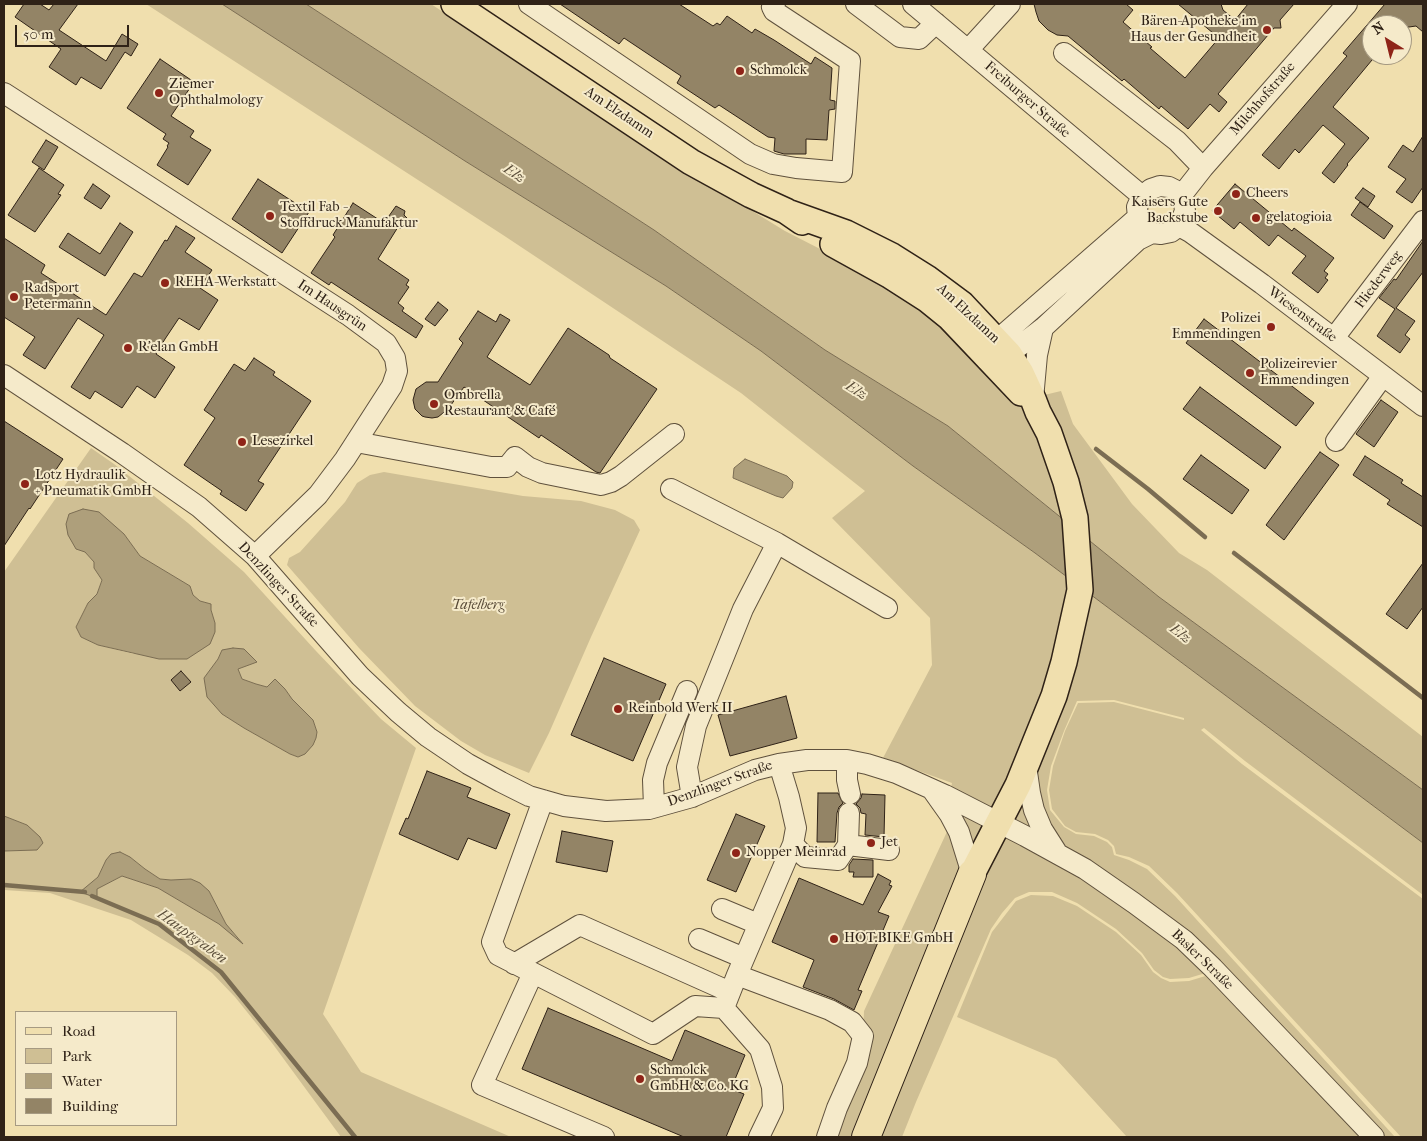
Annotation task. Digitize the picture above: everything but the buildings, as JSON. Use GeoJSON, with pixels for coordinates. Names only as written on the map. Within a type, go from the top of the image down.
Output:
{"type":"FeatureCollection","features":[{"type":"Feature","properties":{"kind":"highway"},"geometry":{"type":"LineString","coordinates":[[866,1137],[972,874]]}},
{"type":"Feature","properties":{"kind":"main road","name":"Am Elzdamm"},"geometry":{"type":"LineString","coordinates":[[454,4],[692,162],[751,195],[790,213],[846,233],[892,256],[927,278],[955,311],[990,347],[1021,373],[1047,428],[1066,482],[1075,518],[1080,590],[1067,651],[1054,696],[1026,765],[999,823],[977,861],[972,874]]}},
{"type":"Feature","properties":{"kind":"street"},"geometry":{"type":"LineString","coordinates":[[529,4],[750,154],[773,164],[842,172],[850,61],[774,11],[772,7],[774,4]]}},
{"type":"Feature","properties":{"kind":"street"},"geometry":{"type":"LineString","coordinates":[[856,4],[900,37],[919,39],[936,23]]}},
{"type":"Feature","properties":{"kind":"street","name":"Freiburger Straße"},"geometry":{"type":"LineString","coordinates":[[913,4],[1142,196]]}},
{"type":"Feature","properties":{"kind":"street"},"geometry":{"type":"LineString","coordinates":[[969,49],[1010,4]]}},
{"type":"Feature","properties":{"kind":"street","name":"Milchhofstraße"},"geometry":{"type":"LineString","coordinates":[[1180,196],[1339,6]]}},
{"type":"Feature","properties":{"kind":"street"},"geometry":{"type":"LineString","coordinates":[[1064,53],[1177,141],[1203,168]]}},
{"type":"Feature","properties":{"kind":"street","name":"Im Hausgrün"},"geometry":{"type":"LineString","coordinates":[[4,92],[348,315],[386,342],[395,358],[397,371],[392,386],[346,459],[318,495],[255,556]]}},
{"type":"Feature","properties":{"kind":"street"},"geometry":{"type":"LineString","coordinates":[[990,347],[1043,328],[1138,240],[1152,233],[1171,232],[1179,226],[1185,211],[1184,203],[1175,190],[1169,187],[1160,186],[1151,189],[1142,196],[1137,207],[1141,223],[1152,233]]}},
{"type":"Feature","properties":{"kind":"street"},"geometry":{"type":"LineString","coordinates":[[990,347],[1138,217]]}},
{"type":"Feature","properties":{"kind":"street","name":"Fliederweg"},"geometry":{"type":"LineString","coordinates":[[1334,338],[1423,221]]}},
{"type":"Feature","properties":{"kind":"street","name":"Wiesenstraße"},"geometry":{"type":"LineString","coordinates":[[1179,226],[1190,232],[1334,338],[1423,406]]}},
{"type":"Feature","properties":{"kind":"street"},"geometry":{"type":"LineString","coordinates":[[1036,405],[1037,355],[1043,328]]}},
{"type":"Feature","properties":{"kind":"street","name":"Denzlinger Straße"},"geometry":{"type":"LineString","coordinates":[[4,375],[122,453],[199,507],[255,556],[360,676],[398,712],[428,738],[468,764],[529,796],[564,806],[606,811],[649,809],[692,797],[755,770],[779,764],[807,760],[847,760],[896,773],[999,823]]}},
{"type":"Feature","properties":{"kind":"street"},"geometry":{"type":"LineString","coordinates":[[1336,440],[1383,376]]}},
{"type":"Feature","properties":{"kind":"street"},"geometry":{"type":"LineString","coordinates":[[356,442],[491,467],[507,468],[515,457],[528,467],[542,473],[601,485],[621,476],[674,434]]}},
{"type":"Feature","properties":{"kind":"street"},"geometry":{"type":"LineString","coordinates":[[671,489],[777,543],[887,608]]}},
{"type":"Feature","properties":{"kind":"street"},"geometry":{"type":"LineString","coordinates":[[692,797],[687,768],[696,726],[743,609],[777,543]]}},
{"type":"Feature","properties":{"kind":"street"},"geometry":{"type":"LineString","coordinates":[[654,807],[653,780],[657,763],[687,691]]}},
{"type":"Feature","properties":{"kind":"street"},"geometry":{"type":"LineString","coordinates":[[793,844],[805,857],[838,860],[848,845],[850,803],[847,760]]}},
{"type":"Feature","properties":{"kind":"street","name":"Denzlinger Straße"},"geometry":{"type":"LineString","coordinates":[[734,983],[793,844],[796,828],[779,764]]}},
{"type":"Feature","properties":{"kind":"street"},"geometry":{"type":"LineString","coordinates":[[1026,765],[1034,810],[1042,829],[1058,855]]}},
{"type":"Feature","properties":{"kind":"street"},"geometry":{"type":"LineString","coordinates":[[932,789],[950,814],[959,832],[972,874]]}},
{"type":"Feature","properties":{"kind":"street"},"geometry":{"type":"LineString","coordinates":[[543,800],[492,942],[498,955],[653,1034],[734,983]]}},
{"type":"Feature","properties":{"kind":"street","name":"Basler Straße"},"geometry":{"type":"LineString","coordinates":[[999,823],[1026,836],[1101,880],[1184,940],[1220,975],[1374,1137]]}},
{"type":"Feature","properties":{"kind":"street"},"geometry":{"type":"LineString","coordinates":[[848,845],[889,850]]}},
{"type":"Feature","properties":{"kind":"street"},"geometry":{"type":"LineString","coordinates":[[722,909],[758,924]]}},
{"type":"Feature","properties":{"kind":"street"},"geometry":{"type":"LineString","coordinates":[[514,964],[580,925],[734,983],[830,1010],[852,1022],[863,1036],[857,1063],[827,1137]]}},
{"type":"Feature","properties":{"kind":"street"},"geometry":{"type":"LineString","coordinates":[[699,939],[734,983],[760,1049],[772,1087],[773,1108],[759,1137]]}},
{"type":"Feature","properties":{"kind":"street"},"geometry":{"type":"LineString","coordinates":[[533,973],[482,1085],[604,1137]]}},
{"type":"Feature","properties":{"kind":"green space"},"geometry":{"type":"Polygon","coordinates":[[[146,4],[222,4],[465,161],[666,286],[761,351],[913,466],[1035,553],[1423,843],[1423,895],[1204,728],[1201,730],[1242,764],[1423,899],[1423,1137],[1401,1137],[1177,893],[1149,866],[1129,857],[1116,854],[1114,846],[1108,840],[1095,834],[1076,832],[1065,826],[1052,809],[1049,790],[1053,766],[1065,731],[1078,703],[1114,702],[1184,720],[1184,718],[1114,700],[1077,701],[1064,731],[1051,766],[1047,790],[1050,810],[1064,827],[1076,834],[1094,836],[1107,842],[1112,847],[1114,855],[1147,869],[1175,896],[1395,1137],[1380,1137],[1219,969],[1189,978],[1170,979],[1163,977],[1154,970],[1142,953],[1116,929],[1077,903],[1052,892],[1029,892],[1015,898],[991,929],[902,1137],[827,1137],[863,1036],[864,1011],[951,823],[945,813],[952,783],[883,758],[932,665],[930,618],[832,518],[865,491],[741,393],[503,235],[146,4]]]}},
{"type":"Feature","properties":{"kind":"green space"},"geometry":{"type":"Polygon","coordinates":[[[306,4],[431,4],[622,131],[785,231],[900,290],[928,310],[1015,402],[1061,391],[1073,424],[1132,504],[1179,553],[1207,570],[1423,737],[1423,790],[1159,597],[948,426],[825,350],[654,230],[306,4]]]}},
{"type":"Feature","properties":{"kind":"green space"},"geometry":{"type":"Polygon","coordinates":[[[91,448],[188,523],[244,572],[381,719],[416,748],[323,1014],[361,1072],[511,1137],[341,1137],[272,1043],[235,997],[212,973],[188,955],[131,920],[50,893],[4,890],[4,851],[36,850],[27,825],[4,816],[4,572],[91,448]],[[124,534],[85,552],[94,562],[94,568],[102,579],[97,594],[88,603],[76,627],[81,637],[98,645],[134,654],[215,632],[211,604],[200,601],[193,595],[190,586],[140,556],[124,534]],[[222,650],[205,678],[222,714],[298,757],[313,745],[317,732],[313,720],[275,679],[267,687],[242,679],[238,669],[257,661],[222,650]],[[130,857],[106,860],[98,877],[92,883],[96,894],[97,889],[122,876],[158,888],[219,924],[241,941],[226,924],[209,891],[191,879],[160,879],[130,857]]]}},
{"type":"Feature","properties":{"kind":"green space","name":"Tafelberg"},"geometry":{"type":"Polygon","coordinates":[[[384,472],[523,496],[581,501],[615,510],[634,520],[640,530],[549,733],[529,773],[485,755],[461,741],[415,706],[359,648],[287,565],[289,558],[300,552],[345,502],[357,483],[370,475],[384,472]]]}},
{"type":"Feature","properties":{"kind":"green space"},"geometry":{"type":"Polygon","coordinates":[[[1031,895],[1053,896],[1077,906],[1116,932],[1141,955],[1153,972],[1170,982],[1189,981],[1212,974],[1369,1137],[1127,1137],[1056,1059],[957,1017],[992,932],[1016,901],[1031,895]]]}},
{"type":"Feature","properties":{"kind":"water","name":"Elz"},"geometry":{"type":"Polygon","coordinates":[[[222,4],[306,4],[654,230],[825,350],[948,426],[1159,597],[1423,790],[1423,843],[1035,553],[913,466],[761,351],[666,286],[465,161],[222,4]]]}},
{"type":"Feature","properties":{"kind":"water"},"geometry":{"type":"Polygon","coordinates":[[[745,459],[787,476],[793,482],[792,488],[783,498],[733,478],[734,468],[745,459]]]}},
{"type":"Feature","properties":{"kind":"water"},"geometry":{"type":"Polygon","coordinates":[[[83,509],[99,512],[124,534],[140,556],[190,586],[193,595],[200,601],[211,604],[215,632],[210,644],[187,659],[159,659],[98,645],[81,637],[76,627],[88,603],[97,594],[102,580],[94,568],[94,562],[85,552],[76,549],[68,535],[66,524],[69,514],[83,509]]]}},
{"type":"Feature","properties":{"kind":"water"},"geometry":{"type":"Polygon","coordinates":[[[244,649],[257,662],[238,669],[242,679],[267,687],[275,679],[313,720],[317,732],[316,738],[305,754],[298,757],[290,754],[244,728],[222,714],[207,697],[204,678],[218,659],[222,650],[244,649]]]}},
{"type":"Feature","properties":{"kind":"water"},"geometry":{"type":"Polygon","coordinates":[[[4,816],[27,825],[40,837],[43,843],[37,850],[4,851],[4,816]]]}},
{"type":"Feature","properties":{"kind":"water"},"geometry":{"type":"Polygon","coordinates":[[[120,852],[160,879],[191,879],[200,883],[209,891],[226,924],[243,944],[219,924],[158,888],[122,876],[97,889],[97,898],[80,892],[98,877],[111,854],[120,852]]]}},
{"type":"Feature","properties":{"kind":"waterway"},"geometry":{"type":"LineString","coordinates":[[1096,449],[1148,489],[1205,537]]}},
{"type":"Feature","properties":{"kind":"waterway"},"geometry":{"type":"LineString","coordinates":[[1234,553],[1423,698]]}},
{"type":"Feature","properties":{"kind":"waterway","name":"Hauptgraben"},"geometry":{"type":"LineString","coordinates":[[4,885],[85,892]]}},
{"type":"Feature","properties":{"kind":"waterway","name":"Hauptgraben"},"geometry":{"type":"LineString","coordinates":[[92,896],[159,924],[221,972],[355,1137]]}},
{"type":"Feature","properties":{"kind":"place","name":"Bären-Apotheke im Haus der Gesundheit"},"geometry":{"type":"Point","coordinates":[1267,30]}},
{"type":"Feature","properties":{"kind":"place","name":"Schmolck"},"geometry":{"type":"Point","coordinates":[740,71]}},
{"type":"Feature","properties":{"kind":"place","name":"Ziemer Ophthalmology"},"geometry":{"type":"Point","coordinates":[159,93]}},
{"type":"Feature","properties":{"kind":"place","name":"Cheers"},"geometry":{"type":"Point","coordinates":[1236,194]}},
{"type":"Feature","properties":{"kind":"place","name":"Kaisers Gute Backstube"},"geometry":{"type":"Point","coordinates":[1218,211]}},
{"type":"Feature","properties":{"kind":"place","name":"Textil Fab - Stoffdruck Manufaktur"},"geometry":{"type":"Point","coordinates":[270,216]}},
{"type":"Feature","properties":{"kind":"place","name":"gelatogioia"},"geometry":{"type":"Point","coordinates":[1256,218]}},
{"type":"Feature","properties":{"kind":"place","name":"REHA-Werkstatt"},"geometry":{"type":"Point","coordinates":[165,283]}},
{"type":"Feature","properties":{"kind":"place","name":"Radsport Petermann"},"geometry":{"type":"Point","coordinates":[14,297]}},
{"type":"Feature","properties":{"kind":"place","name":"Polizei Emmendingen"},"geometry":{"type":"Point","coordinates":[1271,327]}},
{"type":"Feature","properties":{"kind":"place","name":"R'elan GmbH"},"geometry":{"type":"Point","coordinates":[128,348]}},
{"type":"Feature","properties":{"kind":"place","name":"Polizeirevier Emmendingen"},"geometry":{"type":"Point","coordinates":[1250,373]}},
{"type":"Feature","properties":{"kind":"place","name":"Ombrella Restaurant & Café"},"geometry":{"type":"Point","coordinates":[434,404]}},
{"type":"Feature","properties":{"kind":"place","name":"Lesezirkel"},"geometry":{"type":"Point","coordinates":[242,442]}},
{"type":"Feature","properties":{"kind":"place","name":"Lotz Hydraulik + Pneumatik GmbH"},"geometry":{"type":"Point","coordinates":[25,484]}},
{"type":"Feature","properties":{"kind":"place","name":"Reinbold Werk II"},"geometry":{"type":"Point","coordinates":[618,709]}},
{"type":"Feature","properties":{"kind":"place","name":"Jet"},"geometry":{"type":"Point","coordinates":[871,843]}},
{"type":"Feature","properties":{"kind":"place","name":"Nopper Meinrad"},"geometry":{"type":"Point","coordinates":[736,853]}},
{"type":"Feature","properties":{"kind":"place","name":"HOT.BIKE GmbH"},"geometry":{"type":"Point","coordinates":[834,939]}},
{"type":"Feature","properties":{"kind":"place","name":"Schmolck GmbH & Co. KG"},"geometry":{"type":"Point","coordinates":[640,1079]}}]}
